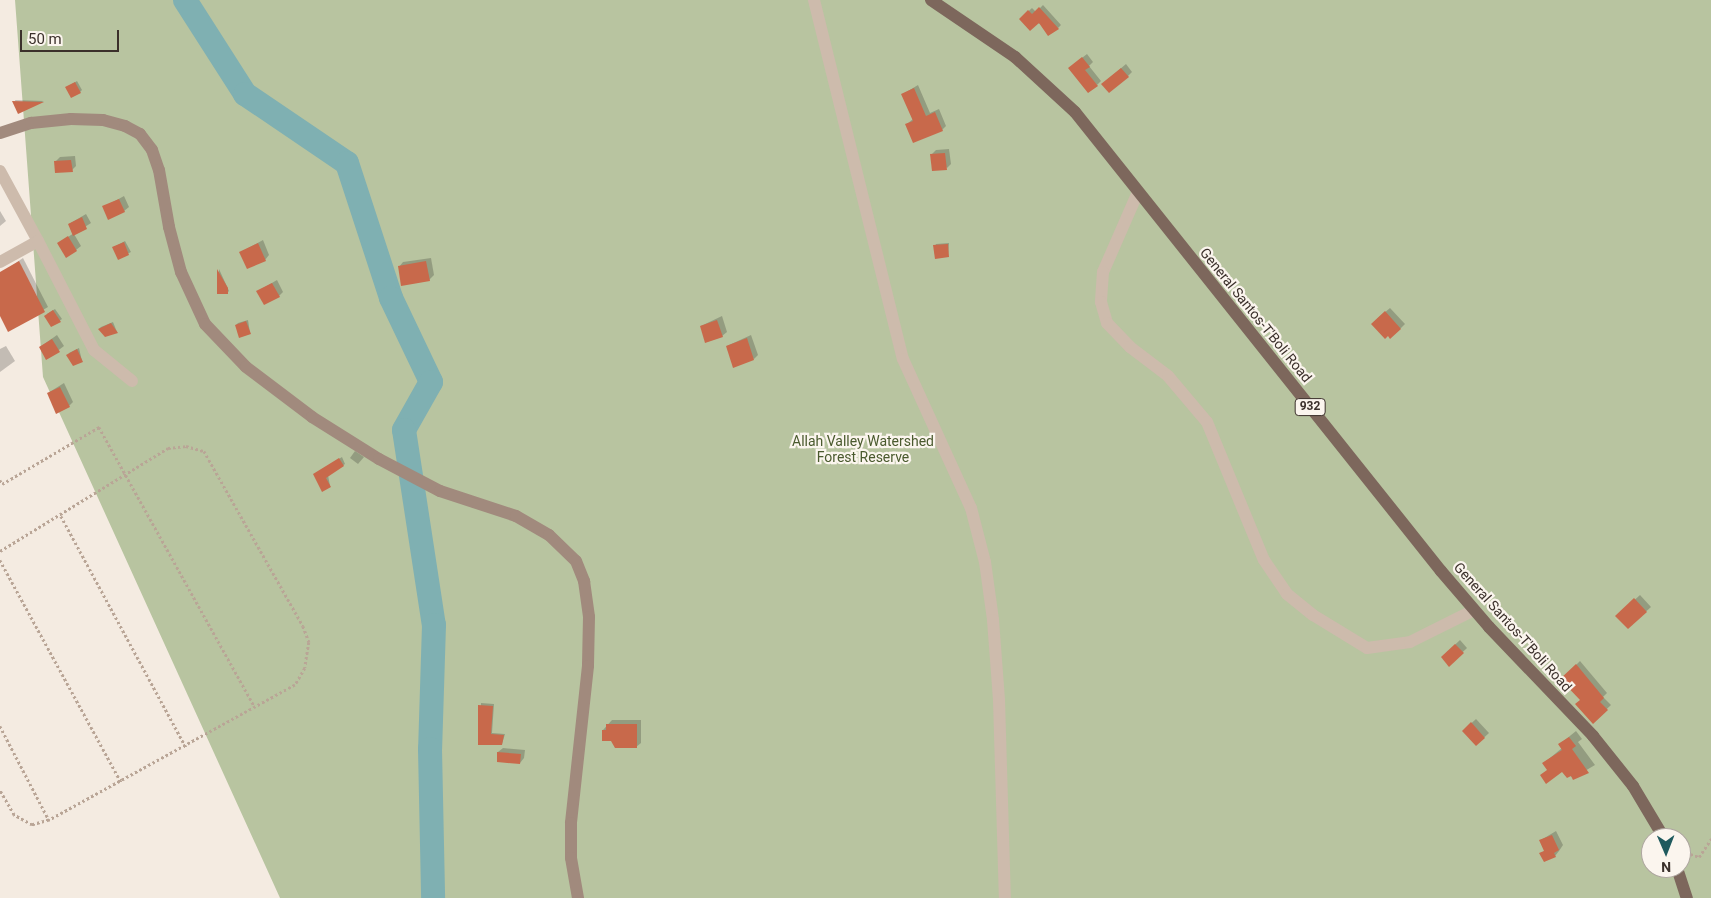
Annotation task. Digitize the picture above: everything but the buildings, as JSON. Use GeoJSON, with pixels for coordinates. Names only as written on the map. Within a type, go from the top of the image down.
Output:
{"type":"FeatureCollection","features":[{"type":"Feature","properties":{"kind":"main road","name":"General Santos-T'Boli Road"},"geometry":{"type":"LineString","coordinates":[[931,0],[1015,57],[1050,86],[1075,112],[1474,610],[1593,736],[1633,786],[1658,828]]}},
{"type":"Feature","properties":{"kind":"main road"},"geometry":{"type":"LineString","coordinates":[[1680,878],[1687,898]]}},
{"type":"Feature","properties":{"kind":"street"},"geometry":{"type":"LineString","coordinates":[[814,0],[903,359],[971,508],[985,562],[998,691],[1004,898]]}},
{"type":"Feature","properties":{"kind":"street"},"geometry":{"type":"LineString","coordinates":[[0,133],[31,123],[71,119],[103,120],[125,126],[140,134],[152,150],[159,170],[169,227],[181,272],[205,324],[246,367],[312,417],[379,459],[440,491],[516,516],[550,535],[576,561],[584,581],[589,617],[587,675],[571,823],[572,858],[578,898]]}},
{"type":"Feature","properties":{"kind":"street"},"geometry":{"type":"LineString","coordinates":[[0,172],[94,350],[132,381]]}},
{"type":"Feature","properties":{"kind":"street"},"geometry":{"type":"LineString","coordinates":[[1138,192],[1103,272],[1101,302],[1107,323],[1130,347],[1168,376],[1207,422],[1216,452],[1264,560],[1287,594],[1313,615],[1368,648],[1410,642],[1474,610]]}},
{"type":"Feature","properties":{"kind":"street"},"geometry":{"type":"LineString","coordinates":[[0,262],[38,241]]}},
{"type":"Feature","properties":{"kind":"path"},"geometry":{"type":"LineString","coordinates":[[1,483],[99,427],[254,706]]}},
{"type":"Feature","properties":{"kind":"path"},"geometry":{"type":"LineString","coordinates":[[0,551],[61,516],[124,474],[168,448],[186,446],[204,451],[303,626],[309,642],[305,668],[295,685],[254,706],[186,747],[49,820],[32,825],[14,815],[0,791]]}},
{"type":"Feature","properties":{"kind":"path"},"geometry":{"type":"LineString","coordinates":[[61,516],[186,747]]}},
{"type":"Feature","properties":{"kind":"path"},"geometry":{"type":"LineString","coordinates":[[0,560],[121,782]]}},
{"type":"Feature","properties":{"kind":"path"},"geometry":{"type":"LineString","coordinates":[[0,726],[49,820]]}},
{"type":"Feature","properties":{"kind":"path"},"geometry":{"type":"LineString","coordinates":[[1691,854],[1699,857],[1711,839]]}},
{"type":"Feature","properties":{"kind":"green space","name":"Allah Valley Watershed Forest Reserve"},"geometry":{"type":"Polygon","coordinates":[[[15,0],[1711,0],[1711,898],[280,898],[43,377],[15,0]]]}},
{"type":"Feature","properties":{"kind":"waterway"},"geometry":{"type":"LineString","coordinates":[[185,0],[245,94],[347,163],[391,298],[431,382],[404,430],[434,625],[430,749],[433,898]]}}]}
